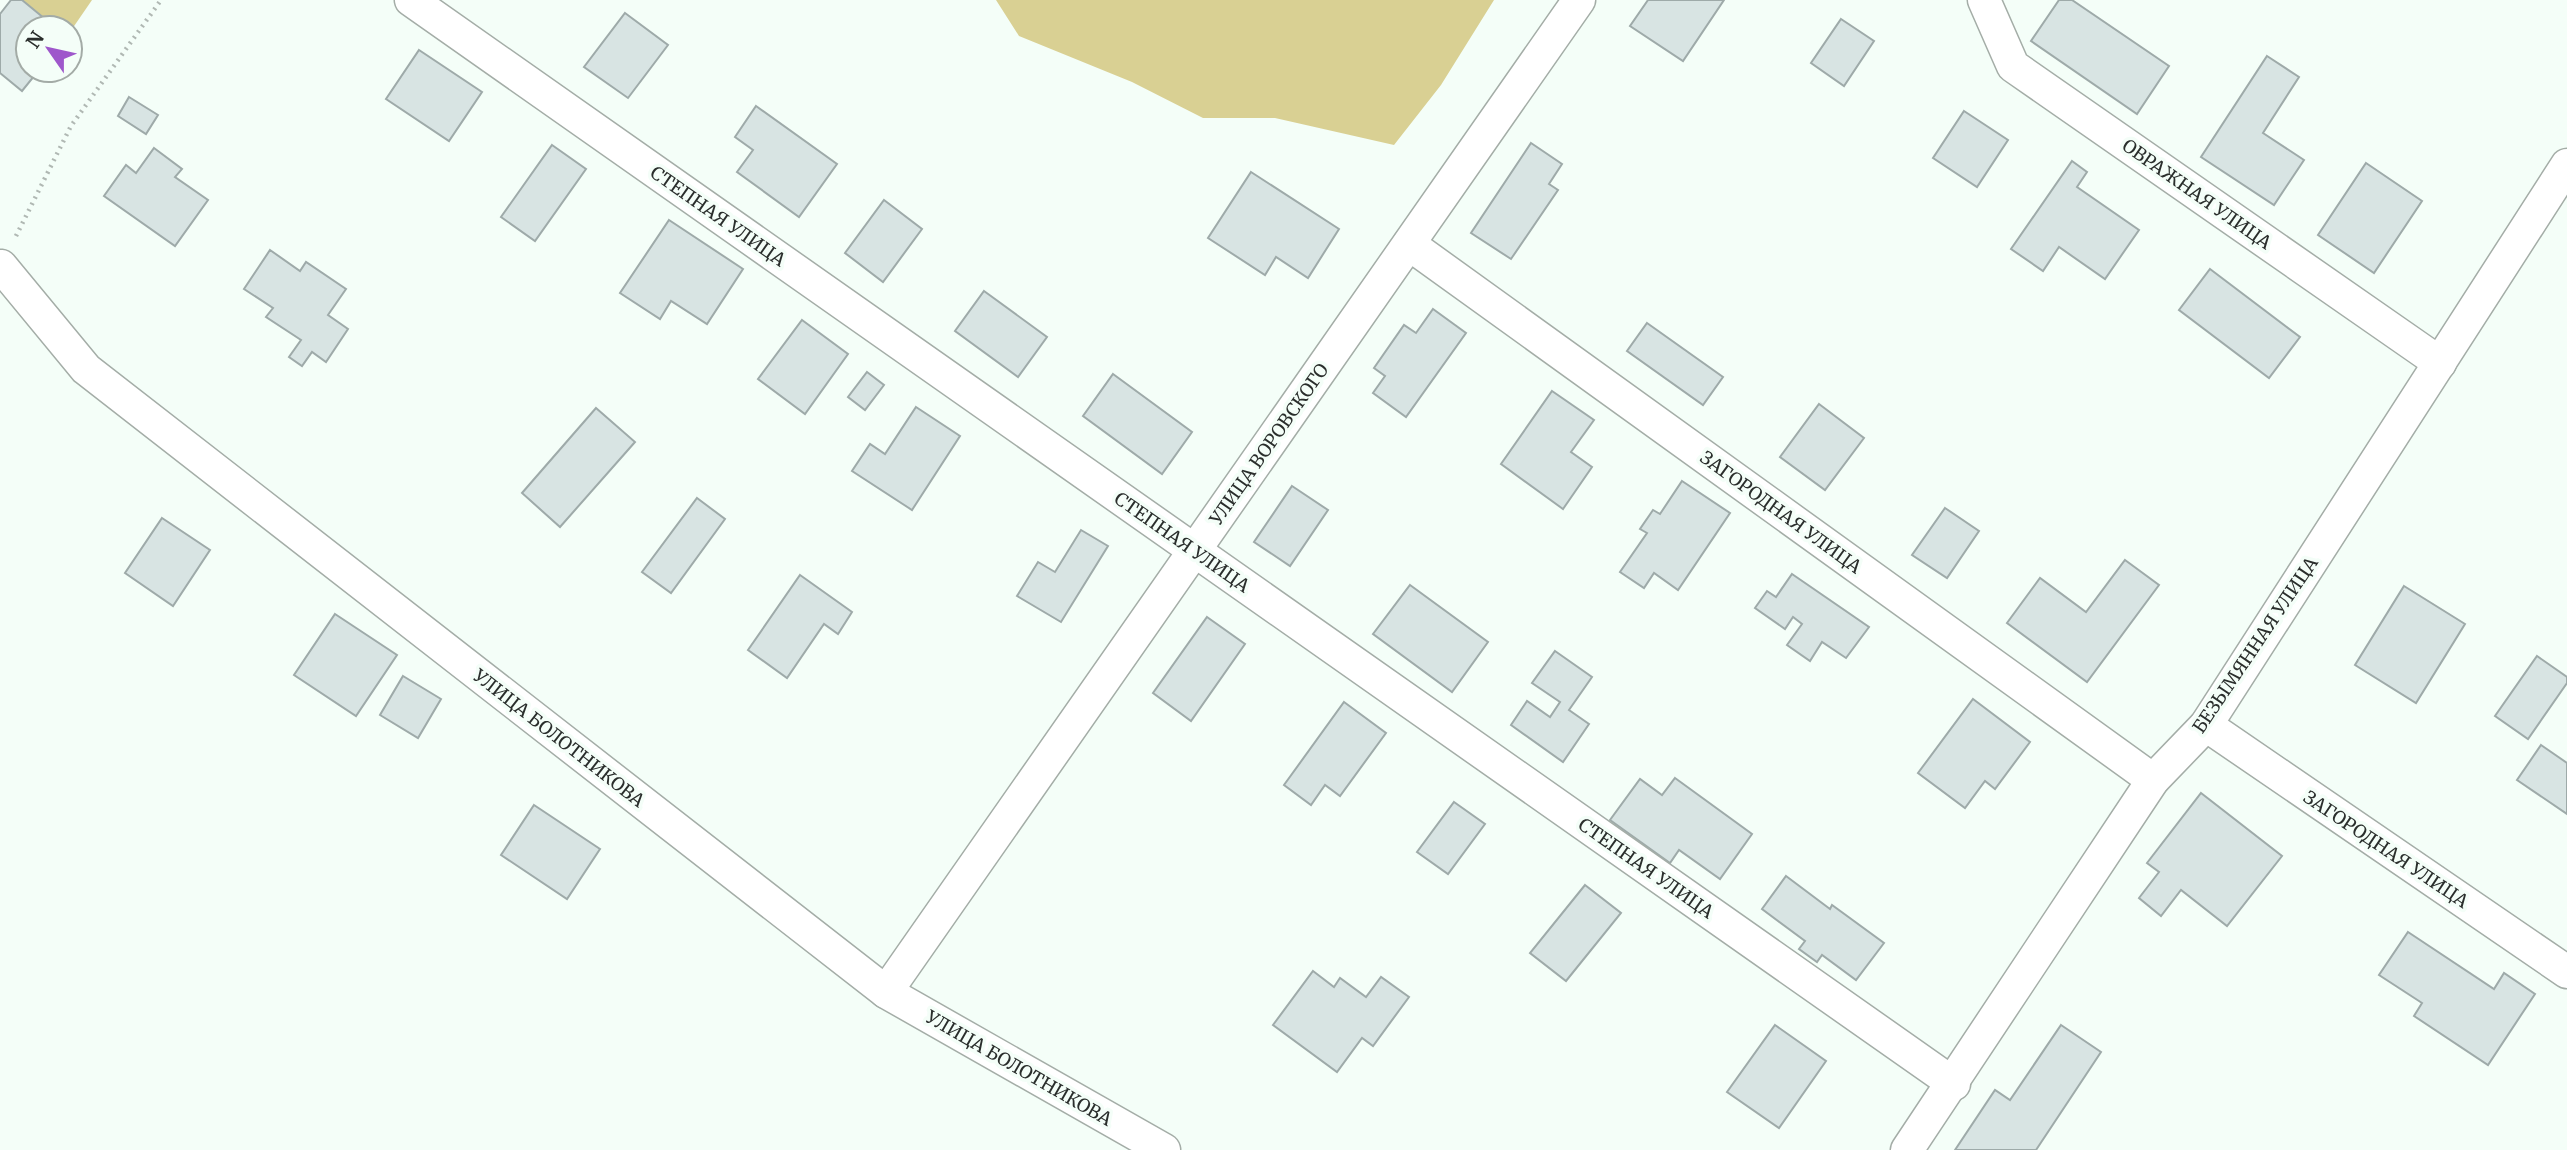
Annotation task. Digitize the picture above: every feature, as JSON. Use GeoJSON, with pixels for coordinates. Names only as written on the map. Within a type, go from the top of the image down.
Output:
{"type":"FeatureCollection","features":[{"type":"Feature","properties":{"kind":"street","name":"СТЕПНАЯ УЛИЦА"},"geometry":{"type":"LineString","coordinates":[[411,0],[1954,1084]]}},
{"type":"Feature","properties":{"kind":"street","name":"УЛИЦА ВОРОВСКОГО"},"geometry":{"type":"LineString","coordinates":[[886,992],[1579,0]]}},
{"type":"Feature","properties":{"kind":"street","name":"ОВРАЖНАЯ УЛИЦА"},"geometry":{"type":"LineString","coordinates":[[1984,0],[2013,66],[2440,363]]}},
{"type":"Feature","properties":{"kind":"street","name":"БЕЗЫМЯННАЯ УЛИЦА"},"geometry":{"type":"LineString","coordinates":[[1907,1150],[1954,1084],[2153,780],[2206,725],[2567,165]]}},
{"type":"Feature","properties":{"kind":"street","name":"ЗАГОРОДНАЯ УЛИЦА"},"geometry":{"type":"LineString","coordinates":[[1409,244],[2153,780]]}},
{"type":"Feature","properties":{"kind":"street","name":"УЛИЦА БОЛОТНИКОВА"},"geometry":{"type":"LineString","coordinates":[[1,266],[86,369],[886,992],[1164,1150]]}},
{"type":"Feature","properties":{"kind":"street","name":"ЗАГОРОДНАЯ УЛИЦА"},"geometry":{"type":"LineString","coordinates":[[2206,725],[2567,972]]}},
{"type":"Feature","properties":{"kind":"path"},"geometry":{"type":"LineString","coordinates":[[1,266],[71,126],[161,0]]}},
{"type":"Feature","properties":{"kind":"shaded area"},"geometry":{"type":"Polygon","coordinates":[[[22,0],[92,0],[82,14],[39,14],[22,0]]]}},
{"type":"Feature","properties":{"kind":"shaded area"},"geometry":{"type":"Polygon","coordinates":[[[996,0],[1494,0],[1441,85],[1394,145],[1275,118],[1203,118],[1132,82],[1019,36],[996,0]]]}},
{"type":"Feature","properties":{"kind":"building"},"geometry":{"type":"Polygon","coordinates":[[[11,0],[22,0],[39,14],[14,14],[14,84],[28,84],[22,91],[0,73],[0,14],[11,0]]]}},
{"type":"Feature","properties":{"kind":"building"},"geometry":{"type":"Polygon","coordinates":[[[1648,0],[1724,0],[1683,61],[1630,26],[1648,0]]]}},
{"type":"Feature","properties":{"kind":"building"},"geometry":{"type":"Polygon","coordinates":[[[2059,0],[2072,0],[2169,66],[2137,114],[2031,41],[2059,0]]]}},
{"type":"Feature","properties":{"kind":"building"},"geometry":{"type":"Polygon","coordinates":[[[625,13],[668,45],[628,98],[584,67],[625,13]]]}},
{"type":"Feature","properties":{"kind":"building"},"geometry":{"type":"Polygon","coordinates":[[[1841,19],[1874,41],[1844,86],[1811,63],[1841,19]]]}},
{"type":"Feature","properties":{"kind":"building"},"geometry":{"type":"Polygon","coordinates":[[[419,50],[482,92],[449,141],[386,99],[419,50]]]}},
{"type":"Feature","properties":{"kind":"building"},"geometry":{"type":"Polygon","coordinates":[[[2267,56],[2299,77],[2263,133],[2304,160],[2274,205],[2201,157],[2267,56]]]}},
{"type":"Feature","properties":{"kind":"building"},"geometry":{"type":"Polygon","coordinates":[[[129,97],[158,115],[146,134],[118,116],[129,97]]]}},
{"type":"Feature","properties":{"kind":"building"},"geometry":{"type":"Polygon","coordinates":[[[756,106],[837,164],[799,217],[737,172],[753,150],[735,137],[756,106]]]}},
{"type":"Feature","properties":{"kind":"building"},"geometry":{"type":"Polygon","coordinates":[[[1964,111],[2008,140],[1977,187],[1933,158],[1964,111]]]}},
{"type":"Feature","properties":{"kind":"building"},"geometry":{"type":"Polygon","coordinates":[[[1531,143],[1562,164],[1549,184],[1558,190],[1511,259],[1471,233],[1531,143]]]}},
{"type":"Feature","properties":{"kind":"building"},"geometry":{"type":"Polygon","coordinates":[[[552,145],[586,169],[535,241],[501,217],[552,145]]]}},
{"type":"Feature","properties":{"kind":"building"},"geometry":{"type":"Polygon","coordinates":[[[154,148],[182,169],[175,177],[208,200],[175,246],[104,196],[126,165],[136,173],[154,148]]]}},
{"type":"Feature","properties":{"kind":"building"},"geometry":{"type":"Polygon","coordinates":[[[2072,161],[2087,172],[2077,187],[2139,230],[2105,279],[2059,247],[2043,271],[2011,249],[2072,161]]]}},
{"type":"Feature","properties":{"kind":"building"},"geometry":{"type":"Polygon","coordinates":[[[2366,163],[2422,201],[2374,273],[2318,235],[2366,163]]]}},
{"type":"Feature","properties":{"kind":"building"},"geometry":{"type":"Polygon","coordinates":[[[1251,172],[1339,229],[1308,278],[1276,257],[1265,275],[1208,238],[1251,172]]]}},
{"type":"Feature","properties":{"kind":"building"},"geometry":{"type":"Polygon","coordinates":[[[884,200],[922,229],[883,282],[845,253],[884,200]]]}},
{"type":"Feature","properties":{"kind":"building"},"geometry":{"type":"Polygon","coordinates":[[[669,220],[743,269],[707,324],[671,301],[660,319],[620,293],[669,220]]]}},
{"type":"Feature","properties":{"kind":"building"},"geometry":{"type":"Polygon","coordinates":[[[270,250],[300,271],[306,262],[346,289],[328,315],[348,329],[326,362],[312,352],[302,366],[289,357],[301,340],[266,317],[273,308],[244,289],[270,250]]]}},
{"type":"Feature","properties":{"kind":"building"},"geometry":{"type":"Polygon","coordinates":[[[2210,269],[2300,337],[2269,378],[2179,310],[2210,269]]]}},
{"type":"Feature","properties":{"kind":"building"},"geometry":{"type":"Polygon","coordinates":[[[984,291],[1047,337],[1018,377],[955,331],[984,291]]]}},
{"type":"Feature","properties":{"kind":"building"},"geometry":{"type":"Polygon","coordinates":[[[1433,309],[1466,333],[1406,417],[1373,393],[1385,376],[1374,368],[1404,325],[1416,333],[1433,309]]]}},
{"type":"Feature","properties":{"kind":"building"},"geometry":{"type":"Polygon","coordinates":[[[802,320],[848,354],[805,414],[758,379],[802,320]]]}},
{"type":"Feature","properties":{"kind":"building"},"geometry":{"type":"Polygon","coordinates":[[[1647,323],[1723,377],[1703,405],[1627,351],[1647,323]]]}},
{"type":"Feature","properties":{"kind":"building"},"geometry":{"type":"Polygon","coordinates":[[[867,372],[884,385],[865,410],[848,397],[867,372]]]}},
{"type":"Feature","properties":{"kind":"building"},"geometry":{"type":"Polygon","coordinates":[[[1113,374],[1192,432],[1162,474],[1083,416],[1113,374]]]}},
{"type":"Feature","properties":{"kind":"building"},"geometry":{"type":"Polygon","coordinates":[[[1552,391],[1594,420],[1571,452],[1592,467],[1563,509],[1501,464],[1552,391]]]}},
{"type":"Feature","properties":{"kind":"building"},"geometry":{"type":"Polygon","coordinates":[[[1819,404],[1864,438],[1825,490],[1780,457],[1819,404]]]}},
{"type":"Feature","properties":{"kind":"building"},"geometry":{"type":"Polygon","coordinates":[[[916,407],[960,436],[912,510],[852,471],[870,444],[885,454],[916,407]]]}},
{"type":"Feature","properties":{"kind":"building"},"geometry":{"type":"Polygon","coordinates":[[[596,408],[635,442],[560,527],[522,493],[596,408]]]}},
{"type":"Feature","properties":{"kind":"building"},"geometry":{"type":"Polygon","coordinates":[[[1682,481],[1730,513],[1678,590],[1654,573],[1644,588],[1620,572],[1647,533],[1640,529],[1653,510],[1660,514],[1682,481]]]}},
{"type":"Feature","properties":{"kind":"building"},"geometry":{"type":"Polygon","coordinates":[[[1292,486],[1328,510],[1290,566],[1254,542],[1292,486]]]}},
{"type":"Feature","properties":{"kind":"building"},"geometry":{"type":"Polygon","coordinates":[[[697,498],[725,519],[671,593],[642,572],[697,498]]]}},
{"type":"Feature","properties":{"kind":"building"},"geometry":{"type":"Polygon","coordinates":[[[1945,508],[1979,531],[1947,578],[1912,555],[1945,508]]]}},
{"type":"Feature","properties":{"kind":"building"},"geometry":{"type":"Polygon","coordinates":[[[162,518],[210,550],[173,606],[125,573],[162,518]]]}},
{"type":"Feature","properties":{"kind":"building"},"geometry":{"type":"Polygon","coordinates":[[[1081,530],[1108,546],[1061,622],[1017,596],[1038,562],[1055,572],[1081,530]]]}},
{"type":"Feature","properties":{"kind":"building"},"geometry":{"type":"Polygon","coordinates":[[[2125,560],[2159,585],[2087,682],[2007,623],[2040,578],[2086,612],[2125,560]]]}},
{"type":"Feature","properties":{"kind":"building"},"geometry":{"type":"Polygon","coordinates":[[[1792,574],[1869,627],[1846,658],[1822,642],[1810,661],[1787,645],[1802,624],[1793,617],[1785,629],[1755,608],[1767,591],[1776,597],[1792,574]]]}},
{"type":"Feature","properties":{"kind":"building"},"geometry":{"type":"Polygon","coordinates":[[[800,575],[852,612],[838,634],[824,624],[787,678],[748,650],[800,575]]]}},
{"type":"Feature","properties":{"kind":"building"},"geometry":{"type":"Polygon","coordinates":[[[1410,585],[1488,642],[1452,692],[1373,634],[1410,585]]]}},
{"type":"Feature","properties":{"kind":"building"},"geometry":{"type":"Polygon","coordinates":[[[2404,586],[2465,624],[2416,703],[2355,665],[2404,586]]]}},
{"type":"Feature","properties":{"kind":"building"},"geometry":{"type":"Polygon","coordinates":[[[335,614],[397,655],[356,716],[294,675],[335,614]]]}},
{"type":"Feature","properties":{"kind":"building"},"geometry":{"type":"Polygon","coordinates":[[[1207,617],[1245,644],[1191,721],[1153,693],[1207,617]]]}},
{"type":"Feature","properties":{"kind":"building"},"geometry":{"type":"Polygon","coordinates":[[[1555,651],[1592,677],[1569,710],[1589,724],[1563,762],[1511,725],[1527,701],[1550,717],[1560,702],[1532,683],[1555,651]]]}},
{"type":"Feature","properties":{"kind":"building"},"geometry":{"type":"Polygon","coordinates":[[[2537,656],[2567,677],[2567,683],[2528,739],[2495,716],[2537,656]]]}},
{"type":"Feature","properties":{"kind":"building"},"geometry":{"type":"Polygon","coordinates":[[[403,676],[441,699],[418,738],[380,715],[403,676]]]}},
{"type":"Feature","properties":{"kind":"building"},"geometry":{"type":"Polygon","coordinates":[[[1973,699],[2030,742],[1995,789],[1985,781],[1965,808],[1918,773],[1973,699]]]}},
{"type":"Feature","properties":{"kind":"building"},"geometry":{"type":"Polygon","coordinates":[[[1344,702],[1386,733],[1340,796],[1325,785],[1311,805],[1284,785],[1344,702]]]}},
{"type":"Feature","properties":{"kind":"building"},"geometry":{"type":"Polygon","coordinates":[[[2541,745],[2567,763],[2567,814],[2517,780],[2541,745]]]}},
{"type":"Feature","properties":{"kind":"building"},"geometry":{"type":"Polygon","coordinates":[[[1675,778],[1752,834],[1720,879],[1679,850],[1670,863],[1610,820],[1640,779],[1662,795],[1675,778]]]}},
{"type":"Feature","properties":{"kind":"building"},"geometry":{"type":"Polygon","coordinates":[[[2201,793],[2282,856],[2227,926],[2181,890],[2161,916],[2139,898],[2159,872],[2147,863],[2201,793]]]}},
{"type":"Feature","properties":{"kind":"building"},"geometry":{"type":"Polygon","coordinates":[[[1454,802],[1485,824],[1448,874],[1417,852],[1454,802]]]}},
{"type":"Feature","properties":{"kind":"building"},"geometry":{"type":"Polygon","coordinates":[[[534,805],[600,849],[567,899],[501,855],[534,805]]]}},
{"type":"Feature","properties":{"kind":"building"},"geometry":{"type":"Polygon","coordinates":[[[1786,876],[1830,909],[1832,905],[1884,943],[1856,980],[1822,955],[1817,962],[1799,949],[1805,941],[1762,909],[1786,876]]]}},
{"type":"Feature","properties":{"kind":"building"},"geometry":{"type":"Polygon","coordinates":[[[1585,885],[1621,913],[1566,981],[1530,953],[1585,885]]]}},
{"type":"Feature","properties":{"kind":"building"},"geometry":{"type":"Polygon","coordinates":[[[2408,932],[2494,989],[2504,973],[2535,994],[2488,1065],[2414,1016],[2422,1003],[2379,975],[2408,932]]]}},
{"type":"Feature","properties":{"kind":"building"},"geometry":{"type":"Polygon","coordinates":[[[1313,971],[1334,987],[1340,978],[1366,997],[1381,977],[1409,997],[1373,1046],[1362,1038],[1337,1072],[1273,1025],[1313,971]]]}},
{"type":"Feature","properties":{"kind":"building"},"geometry":{"type":"Polygon","coordinates":[[[1775,1025],[1826,1061],[1779,1128],[1727,1092],[1775,1025]]]}},
{"type":"Feature","properties":{"kind":"building"},"geometry":{"type":"Polygon","coordinates":[[[2061,1025],[2101,1052],[2036,1150],[1955,1150],[1995,1090],[2010,1100],[2061,1025]]]}}]}
